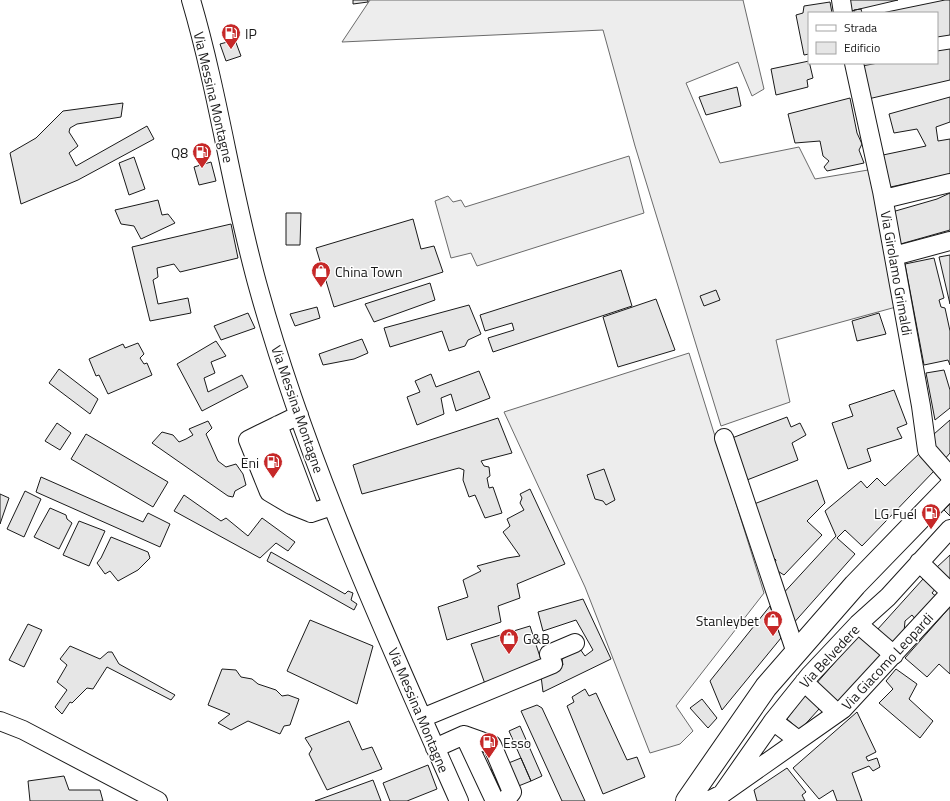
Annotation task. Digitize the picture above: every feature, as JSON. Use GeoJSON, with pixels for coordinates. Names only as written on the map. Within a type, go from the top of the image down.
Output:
{"type":"FeatureCollection","features":[{"type":"Feature","properties":{"kind":"main road"},"geometry":{"type":"LineString","coordinates":[[689,797],[766,687],[855,585],[950,487]]}},
{"type":"Feature","properties":{"kind":"street","name":"Via Messina Montagne"},"geometry":{"type":"LineString","coordinates":[[191,0],[259,289],[298,415],[332,506],[459,801]]}},
{"type":"Feature","properties":{"kind":"street"},"geometry":{"type":"LineString","coordinates":[[841,0],[843,12]]}},
{"type":"Feature","properties":{"kind":"street","name":"Via Girolamo Grimaldi"},"geometry":{"type":"LineString","coordinates":[[854,64],[884,199],[921,406],[927,450],[950,476]]}},
{"type":"Feature","properties":{"kind":"street"},"geometry":{"type":"LineString","coordinates":[[884,199],[950,183]]}},
{"type":"Feature","properties":{"kind":"street"},"geometry":{"type":"LineString","coordinates":[[894,256],[950,242]]}},
{"type":"Feature","properties":{"kind":"street"},"geometry":{"type":"LineString","coordinates":[[270,429],[298,415]]}},
{"type":"Feature","properties":{"kind":"street"},"geometry":{"type":"LineString","coordinates":[[270,429],[291,505],[311,513],[332,506]]}},
{"type":"Feature","properties":{"kind":"street"},"geometry":{"type":"LineString","coordinates":[[270,429],[311,513]]}},
{"type":"Feature","properties":{"kind":"street"},"geometry":{"type":"LineString","coordinates":[[724,438],[796,653]]}},
{"type":"Feature","properties":{"kind":"street","name":"Via Belvedere"},"geometry":{"type":"LineString","coordinates":[[722,794],[773,721],[804,682],[858,624],[888,597],[950,529]]}},
{"type":"Feature","properties":{"kind":"street"},"geometry":{"type":"LineString","coordinates":[[919,562],[950,593]]}},
{"type":"Feature","properties":{"kind":"street","name":"Via Giacomo Leopardi"},"geometry":{"type":"LineString","coordinates":[[689,797],[708,801],[722,794],[843,709],[950,593]]}},
{"type":"Feature","properties":{"kind":"street"},"geometry":{"type":"LineString","coordinates":[[858,624],[894,655]]}},
{"type":"Feature","properties":{"kind":"street"},"geometry":{"type":"LineString","coordinates":[[422,718],[553,664],[549,654],[575,643]]}},
{"type":"Feature","properties":{"kind":"street"},"geometry":{"type":"LineString","coordinates":[[804,682],[837,713]]}},
{"type":"Feature","properties":{"kind":"street"},"geometry":{"type":"LineString","coordinates":[[0,721],[23,730],[158,801]]}},
{"type":"Feature","properties":{"kind":"street"},"geometry":{"type":"LineString","coordinates":[[773,721],[798,740]]}},
{"type":"Feature","properties":{"kind":"street"},"geometry":{"type":"LineString","coordinates":[[464,734],[495,801]]}},
{"type":"Feature","properties":{"kind":"street"},"geometry":{"type":"LineString","coordinates":[[435,748],[464,734],[492,745],[512,792],[505,801]]}},
{"type":"Feature","properties":{"kind":"shaded area"},"geometry":{"type":"Polygon","coordinates":[[[370,0],[743,0],[764,89],[752,96],[738,62],[686,83],[720,163],[799,147],[815,179],[874,169],[896,307],[776,340],[790,402],[721,426],[635,146],[603,30],[342,42],[370,0]]]}},
{"type":"Feature","properties":{"kind":"shaded area"},"geometry":{"type":"Polygon","coordinates":[[[629,156],[644,213],[477,266],[471,253],[451,258],[435,201],[448,196],[453,202],[461,200],[465,207],[629,156]]]}},
{"type":"Feature","properties":{"kind":"shaded area"},"geometry":{"type":"Polygon","coordinates":[[[689,353],[764,593],[676,706],[693,731],[680,744],[650,753],[585,587],[504,412],[689,353]]]}},
{"type":"Feature","properties":{"kind":"building"},"geometry":{"type":"Polygon","coordinates":[[[353,0],[368,0],[368,2],[353,4],[353,0]]]}},
{"type":"Feature","properties":{"kind":"building"},"geometry":{"type":"Polygon","coordinates":[[[849,0],[898,0],[851,11],[849,0]]]}},
{"type":"Feature","properties":{"kind":"building"},"geometry":{"type":"Polygon","coordinates":[[[950,0],[950,35],[938,37],[938,12],[887,12],[950,0]]]}},
{"type":"Feature","properties":{"kind":"building"},"geometry":{"type":"Polygon","coordinates":[[[830,2],[832,12],[808,12],[808,54],[804,55],[796,15],[803,13],[804,6],[830,2]]]}},
{"type":"Feature","properties":{"kind":"building"},"geometry":{"type":"Polygon","coordinates":[[[861,9],[862,12],[854,12],[854,10],[861,9]]]}},
{"type":"Feature","properties":{"kind":"building"},"geometry":{"type":"Polygon","coordinates":[[[235,40],[241,56],[226,61],[220,44],[235,40]]]}},
{"type":"Feature","properties":{"kind":"building"},"geometry":{"type":"Polygon","coordinates":[[[950,49],[950,80],[868,99],[862,66],[873,64],[938,64],[938,51],[950,49]]]}},
{"type":"Feature","properties":{"kind":"building"},"geometry":{"type":"Polygon","coordinates":[[[808,61],[813,78],[807,80],[808,87],[776,95],[771,69],[808,61]]]}},
{"type":"Feature","properties":{"kind":"building"},"geometry":{"type":"Polygon","coordinates":[[[737,87],[741,106],[706,115],[699,97],[737,87]]]}},
{"type":"Feature","properties":{"kind":"building"},"geometry":{"type":"Polygon","coordinates":[[[950,97],[950,122],[936,127],[938,141],[950,139],[950,174],[886,188],[883,155],[926,146],[917,129],[894,133],[889,114],[950,97]]]}},
{"type":"Feature","properties":{"kind":"building"},"geometry":{"type":"Polygon","coordinates":[[[850,98],[857,133],[862,144],[859,150],[864,163],[827,171],[824,167],[829,161],[823,156],[820,141],[795,143],[788,114],[850,98]]]}},
{"type":"Feature","properties":{"kind":"building"},"geometry":{"type":"Polygon","coordinates":[[[123,103],[121,117],[77,124],[70,128],[69,132],[78,146],[69,153],[76,166],[147,126],[154,139],[78,180],[21,204],[10,153],[36,138],[63,111],[123,103]]]}},
{"type":"Feature","properties":{"kind":"building"},"geometry":{"type":"Polygon","coordinates":[[[134,157],[145,189],[129,195],[119,163],[134,157]]]}},
{"type":"Feature","properties":{"kind":"building"},"geometry":{"type":"Polygon","coordinates":[[[211,162],[216,181],[199,185],[194,167],[211,162]]]}},
{"type":"Feature","properties":{"kind":"building"},"geometry":{"type":"Polygon","coordinates":[[[950,193],[950,230],[897,245],[892,212],[937,199],[950,193]]]}},
{"type":"Feature","properties":{"kind":"building"},"geometry":{"type":"Polygon","coordinates":[[[158,200],[162,215],[168,214],[175,223],[141,239],[134,226],[121,224],[115,210],[158,200]]]}},
{"type":"Feature","properties":{"kind":"building"},"geometry":{"type":"Polygon","coordinates":[[[286,213],[301,213],[300,245],[286,245],[286,213]]]}},
{"type":"Feature","properties":{"kind":"building"},"geometry":{"type":"Polygon","coordinates":[[[413,219],[421,249],[434,246],[443,272],[334,307],[316,248],[413,219]]]}},
{"type":"Feature","properties":{"kind":"building"},"geometry":{"type":"Polygon","coordinates":[[[231,224],[238,258],[180,272],[174,264],[157,268],[158,277],[153,280],[158,304],[188,298],[191,313],[150,321],[132,247],[231,224]]]}},
{"type":"Feature","properties":{"kind":"building"},"geometry":{"type":"Polygon","coordinates":[[[950,255],[950,304],[939,257],[950,255]]]}},
{"type":"Feature","properties":{"kind":"building"},"geometry":{"type":"Polygon","coordinates":[[[934,258],[944,298],[939,300],[941,307],[945,308],[950,331],[950,365],[948,360],[924,365],[905,264],[934,258]]]}},
{"type":"Feature","properties":{"kind":"building"},"geometry":{"type":"Polygon","coordinates":[[[621,270],[632,306],[493,352],[488,338],[514,330],[512,323],[485,331],[480,315],[621,270]]]}},
{"type":"Feature","properties":{"kind":"building"},"geometry":{"type":"Polygon","coordinates":[[[430,283],[435,300],[374,322],[365,304],[430,283]]]}},
{"type":"Feature","properties":{"kind":"building"},"geometry":{"type":"Polygon","coordinates":[[[716,290],[720,300],[704,306],[700,296],[716,290]]]}},
{"type":"Feature","properties":{"kind":"building"},"geometry":{"type":"Polygon","coordinates":[[[656,299],[675,350],[618,367],[603,317],[656,299]]]}},
{"type":"Feature","properties":{"kind":"building"},"geometry":{"type":"Polygon","coordinates":[[[469,305],[481,334],[468,340],[465,346],[449,351],[442,331],[390,347],[384,328],[469,305]]]}},
{"type":"Feature","properties":{"kind":"building"},"geometry":{"type":"Polygon","coordinates":[[[317,307],[320,318],[295,326],[290,314],[317,307]]]}},
{"type":"Feature","properties":{"kind":"building"},"geometry":{"type":"Polygon","coordinates":[[[248,313],[255,328],[221,340],[214,326],[248,313]]]}},
{"type":"Feature","properties":{"kind":"building"},"geometry":{"type":"Polygon","coordinates":[[[879,313],[886,334],[857,341],[852,321],[879,313]]]}},
{"type":"Feature","properties":{"kind":"building"},"geometry":{"type":"Polygon","coordinates":[[[362,339],[368,353],[354,359],[323,365],[319,354],[362,339]]]}},
{"type":"Feature","properties":{"kind":"building"},"geometry":{"type":"Polygon","coordinates":[[[216,341],[226,356],[211,362],[215,373],[204,378],[208,392],[242,375],[248,387],[202,411],[177,364],[216,341]]]}},
{"type":"Feature","properties":{"kind":"building"},"geometry":{"type":"Polygon","coordinates":[[[138,343],[144,354],[140,358],[144,364],[147,363],[152,375],[108,394],[99,375],[96,376],[89,359],[123,344],[125,348],[138,343]]]}},
{"type":"Feature","properties":{"kind":"building"},"geometry":{"type":"Polygon","coordinates":[[[59,369],[98,399],[90,414],[49,383],[59,369]]]}},
{"type":"Feature","properties":{"kind":"building"},"geometry":{"type":"Polygon","coordinates":[[[944,370],[950,390],[950,408],[935,420],[926,373],[944,370]]]}},
{"type":"Feature","properties":{"kind":"building"},"geometry":{"type":"Polygon","coordinates":[[[479,371],[490,398],[456,411],[451,394],[441,398],[444,414],[417,425],[407,397],[420,392],[415,381],[431,374],[436,387],[479,371]]]}},
{"type":"Feature","properties":{"kind":"building"},"geometry":{"type":"Polygon","coordinates":[[[894,390],[907,424],[897,428],[902,438],[867,449],[871,461],[848,469],[832,423],[853,416],[849,405],[894,390]]]}},
{"type":"Feature","properties":{"kind":"building"},"geometry":{"type":"Polygon","coordinates":[[[787,417],[791,427],[800,423],[806,435],[792,443],[798,460],[747,480],[732,438],[787,417]]]}},
{"type":"Feature","properties":{"kind":"building"},"geometry":{"type":"Polygon","coordinates":[[[498,418],[512,453],[481,461],[484,466],[489,467],[490,476],[487,478],[489,488],[493,487],[502,513],[485,518],[475,495],[469,497],[463,480],[464,470],[459,468],[362,494],[353,465],[498,418]]]}},
{"type":"Feature","properties":{"kind":"building"},"geometry":{"type":"Polygon","coordinates":[[[950,420],[950,453],[944,460],[933,449],[934,434],[950,420]]]}},
{"type":"Feature","properties":{"kind":"building"},"geometry":{"type":"Polygon","coordinates":[[[208,421],[212,428],[206,434],[218,461],[226,467],[236,464],[243,474],[246,485],[235,491],[233,497],[228,496],[152,443],[162,432],[173,435],[179,442],[193,435],[189,429],[208,421]]]}},
{"type":"Feature","properties":{"kind":"building"},"geometry":{"type":"Polygon","coordinates":[[[57,423],[71,433],[60,450],[45,441],[57,423]]]}},
{"type":"Feature","properties":{"kind":"building"},"geometry":{"type":"Polygon","coordinates":[[[86,434],[168,482],[153,507],[71,459],[86,434]]]}},
{"type":"Feature","properties":{"kind":"building"},"geometry":{"type":"Polygon","coordinates":[[[920,453],[935,470],[862,546],[845,530],[837,538],[855,554],[791,626],[779,598],[836,536],[825,511],[861,481],[867,488],[877,478],[885,486],[920,453]]]}},
{"type":"Feature","properties":{"kind":"building"},"geometry":{"type":"Polygon","coordinates":[[[604,469],[615,500],[606,505],[603,501],[595,499],[587,475],[604,469]]]}},
{"type":"Feature","properties":{"kind":"building"},"geometry":{"type":"Polygon","coordinates":[[[41,477],[143,522],[148,513],[170,524],[160,547],[36,492],[41,477]]]}},
{"type":"Feature","properties":{"kind":"building"},"geometry":{"type":"Polygon","coordinates":[[[817,480],[825,503],[807,521],[822,535],[784,575],[773,568],[776,560],[769,553],[754,504],[817,480]]]}},
{"type":"Feature","properties":{"kind":"building"},"geometry":{"type":"Polygon","coordinates":[[[530,489],[565,564],[517,584],[520,598],[498,606],[501,622],[447,640],[438,607],[468,597],[463,580],[481,571],[477,566],[520,556],[503,532],[510,526],[507,519],[524,510],[520,503],[522,498],[520,494],[530,489]]]}},
{"type":"Feature","properties":{"kind":"building"},"geometry":{"type":"Polygon","coordinates":[[[25,491],[41,499],[24,537],[7,529],[25,491]]]}},
{"type":"Feature","properties":{"kind":"building"},"geometry":{"type":"Polygon","coordinates":[[[0,494],[9,498],[0,524],[0,494]]]}},
{"type":"Feature","properties":{"kind":"building"},"geometry":{"type":"Polygon","coordinates":[[[184,495],[221,521],[226,518],[248,536],[262,518],[295,542],[288,551],[276,543],[260,558],[174,511],[184,495]]]}},
{"type":"Feature","properties":{"kind":"building"},"geometry":{"type":"Polygon","coordinates":[[[950,504],[950,516],[944,510],[950,504]]]}},
{"type":"Feature","properties":{"kind":"building"},"geometry":{"type":"Polygon","coordinates":[[[50,508],[66,515],[67,519],[72,523],[59,549],[34,537],[50,508]]]}},
{"type":"Feature","properties":{"kind":"building"},"geometry":{"type":"Polygon","coordinates":[[[79,521],[105,531],[89,566],[63,555],[79,521]]]}},
{"type":"Feature","properties":{"kind":"building"},"geometry":{"type":"Polygon","coordinates":[[[111,537],[148,552],[150,558],[138,570],[118,581],[110,571],[105,574],[97,563],[111,537]]]}},
{"type":"Feature","properties":{"kind":"building"},"geometry":{"type":"Polygon","coordinates":[[[271,552],[345,594],[348,591],[353,593],[351,600],[357,604],[354,610],[267,561],[271,552]]]}},
{"type":"Feature","properties":{"kind":"building"},"geometry":{"type":"Polygon","coordinates":[[[950,555],[950,585],[936,568],[950,555]]]}},
{"type":"Feature","properties":{"kind":"building"},"geometry":{"type":"Polygon","coordinates":[[[923,579],[936,588],[932,593],[938,598],[916,620],[912,615],[905,621],[904,632],[892,645],[877,630],[923,579]]]}},
{"type":"Feature","properties":{"kind":"building"},"geometry":{"type":"Polygon","coordinates":[[[583,599],[611,659],[543,692],[541,676],[563,665],[562,659],[580,649],[585,656],[593,650],[576,620],[543,631],[538,612],[583,599]]]}},
{"type":"Feature","properties":{"kind":"building"},"geometry":{"type":"Polygon","coordinates":[[[770,606],[781,638],[722,710],[710,681],[770,606]]]}},
{"type":"Feature","properties":{"kind":"building"},"geometry":{"type":"Polygon","coordinates":[[[950,607],[950,674],[939,664],[927,677],[905,658],[950,607]]]}},
{"type":"Feature","properties":{"kind":"building"},"geometry":{"type":"Polygon","coordinates":[[[310,620],[373,646],[357,704],[287,671],[310,620]]]}},
{"type":"Feature","properties":{"kind":"building"},"geometry":{"type":"Polygon","coordinates":[[[28,624],[42,630],[24,667],[9,660],[28,624]]]}},
{"type":"Feature","properties":{"kind":"building"},"geometry":{"type":"Polygon","coordinates":[[[530,626],[542,663],[485,684],[471,644],[530,626]]]}},
{"type":"Feature","properties":{"kind":"building"},"geometry":{"type":"Polygon","coordinates":[[[858,636],[883,657],[835,707],[815,685],[858,636]]]}},
{"type":"Feature","properties":{"kind":"building"},"geometry":{"type":"Polygon","coordinates":[[[70,646],[100,659],[108,652],[112,652],[119,664],[175,695],[171,700],[107,667],[93,689],[87,688],[72,703],[70,702],[62,714],[55,707],[67,690],[57,682],[67,665],[60,659],[70,646]]]}},
{"type":"Feature","properties":{"kind":"building"},"geometry":{"type":"Polygon","coordinates":[[[222,669],[236,670],[241,677],[252,679],[258,684],[276,690],[282,696],[288,695],[299,699],[290,725],[284,726],[280,734],[248,721],[231,730],[218,723],[230,714],[208,705],[222,669]]]}},
{"type":"Feature","properties":{"kind":"building"},"geometry":{"type":"Polygon","coordinates":[[[896,669],[917,684],[909,699],[933,721],[920,738],[879,703],[893,689],[886,681],[896,669]]]}},
{"type":"Feature","properties":{"kind":"building"},"geometry":{"type":"Polygon","coordinates":[[[585,689],[589,696],[596,693],[627,760],[637,757],[645,777],[603,794],[567,706],[574,702],[572,697],[585,689]]]}},
{"type":"Feature","properties":{"kind":"building"},"geometry":{"type":"Polygon","coordinates":[[[805,695],[819,709],[800,730],[787,719],[805,695]]]}},
{"type":"Feature","properties":{"kind":"building"},"geometry":{"type":"Polygon","coordinates":[[[702,699],[717,718],[708,728],[690,708],[702,699]]]}},
{"type":"Feature","properties":{"kind":"building"},"geometry":{"type":"Polygon","coordinates":[[[537,705],[542,708],[585,801],[562,801],[521,711],[537,705]]]}},
{"type":"Feature","properties":{"kind":"building"},"geometry":{"type":"Polygon","coordinates":[[[857,712],[876,752],[866,757],[868,761],[877,758],[880,767],[873,771],[869,766],[852,773],[862,801],[837,801],[833,790],[819,799],[793,768],[857,712]]]}},
{"type":"Feature","properties":{"kind":"building"},"geometry":{"type":"Polygon","coordinates":[[[349,721],[362,750],[372,747],[382,769],[327,790],[309,754],[312,749],[305,738],[349,721]]]}},
{"type":"Feature","properties":{"kind":"building"},"geometry":{"type":"Polygon","coordinates":[[[520,726],[542,776],[531,781],[509,731],[520,726]]]}},
{"type":"Feature","properties":{"kind":"building"},"geometry":{"type":"Polygon","coordinates":[[[521,758],[531,781],[501,793],[491,770],[521,758]]]}},
{"type":"Feature","properties":{"kind":"building"},"geometry":{"type":"Polygon","coordinates":[[[428,765],[437,789],[407,801],[390,801],[383,783],[428,765]]]}},
{"type":"Feature","properties":{"kind":"building"},"geometry":{"type":"Polygon","coordinates":[[[787,768],[806,792],[802,795],[805,801],[757,801],[754,790],[787,768]]]}},
{"type":"Feature","properties":{"kind":"building"},"geometry":{"type":"Polygon","coordinates":[[[64,776],[69,790],[100,790],[103,801],[30,801],[28,781],[64,776]]]}},
{"type":"Feature","properties":{"kind":"building"},"geometry":{"type":"Polygon","coordinates":[[[373,780],[381,801],[315,801],[373,780]]]}},
{"type":"Feature","properties":{"kind":"place","name":"IP"},"geometry":{"type":"Point","coordinates":[231,50]}},
{"type":"Feature","properties":{"kind":"place","name":"Q8"},"geometry":{"type":"Point","coordinates":[202,169]}},
{"type":"Feature","properties":{"kind":"place","name":"China Town"},"geometry":{"type":"Point","coordinates":[321,288]}},
{"type":"Feature","properties":{"kind":"place","name":"Eni"},"geometry":{"type":"Point","coordinates":[273,479]}},
{"type":"Feature","properties":{"kind":"place","name":"LG Fuel"},"geometry":{"type":"Point","coordinates":[931,530]}},
{"type":"Feature","properties":{"kind":"place","name":"Stanleybet"},"geometry":{"type":"Point","coordinates":[773,637]}},
{"type":"Feature","properties":{"kind":"place","name":"G&B"},"geometry":{"type":"Point","coordinates":[509,655]}},
{"type":"Feature","properties":{"kind":"place","name":"Esso"},"geometry":{"type":"Point","coordinates":[489,759]}}]}
